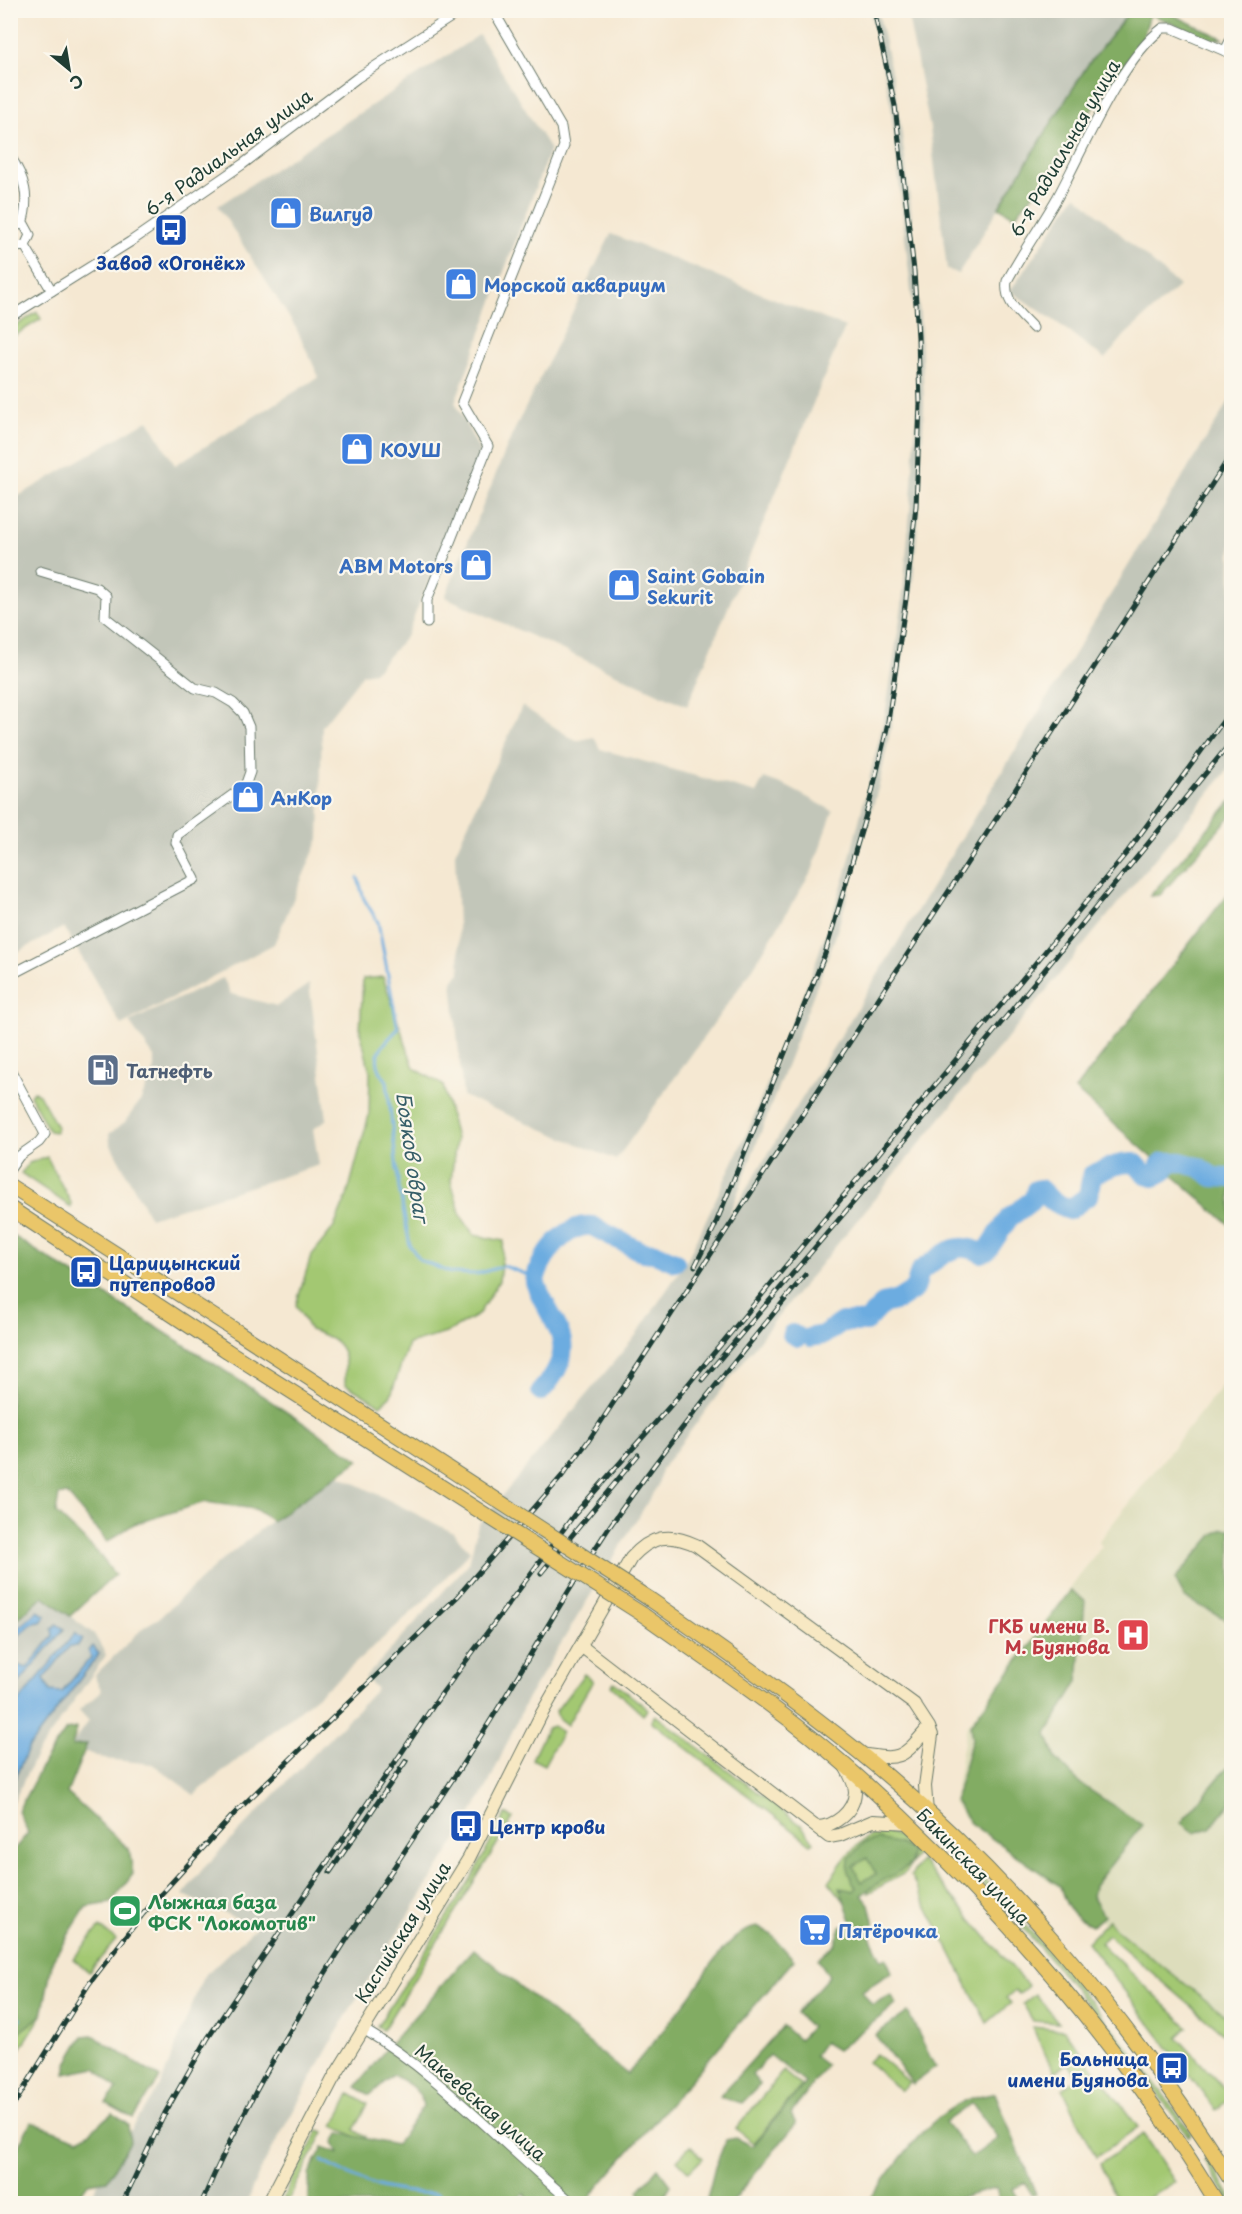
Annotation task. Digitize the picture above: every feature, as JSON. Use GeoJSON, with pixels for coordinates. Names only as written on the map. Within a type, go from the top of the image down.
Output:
{"type":"FeatureCollection","features":[{"type":"Feature","properties":{"kind":"main road","name":"Бакинская улица"},"geometry":{"type":"LineString","coordinates":[[10,1186],[651,1600],[760,1676],[861,1754],[927,1813],[1007,1891],[1071,1964],[1159,2074],[1232,2182]]}},
{"type":"Feature","properties":{"kind":"main road","name":"Бакинская улица"},"geometry":{"type":"LineString","coordinates":[[10,1208],[226,1350],[642,1614],[784,1717],[844,1765],[908,1823],[992,1909],[1050,1974],[1161,2117],[1218,2204]]}},
{"type":"Feature","properties":{"kind":"main road","name":"Каспийская улица"},"geometry":{"type":"LineString","coordinates":[[268,2204],[312,2116],[363,2029],[452,1888],[541,1715],[631,1558],[643,1545],[671,1536],[696,1545],[914,1704],[929,1727]]}},
{"type":"Feature","properties":{"kind":"main road"},"geometry":{"type":"LineString","coordinates":[[581,1647],[829,1837],[873,1821],[908,1823]]}},
{"type":"Feature","properties":{"kind":"main road"},"geometry":{"type":"LineString","coordinates":[[861,1754],[898,1757],[909,1750],[929,1727]]}},
{"type":"Feature","properties":{"kind":"main road"},"geometry":{"type":"LineString","coordinates":[[927,1813],[925,1786],[932,1738],[929,1727]]}},
{"type":"Feature","properties":{"kind":"main road"},"geometry":{"type":"LineString","coordinates":[[816,1827],[831,1825],[851,1807],[855,1791],[844,1765]]}},
{"type":"Feature","properties":{"kind":"street","name":"6-я Радиальная улица"},"geometry":{"type":"LineString","coordinates":[[10,317],[130,242],[243,164],[357,78],[462,10]]}},
{"type":"Feature","properties":{"kind":"street"},"geometry":{"type":"LineString","coordinates":[[427,623],[427,600],[488,446],[462,402],[564,146],[561,127],[493,10]]}},
{"type":"Feature","properties":{"kind":"street","name":"6-я Радиальная улица"},"geometry":{"type":"LineString","coordinates":[[1033,328],[1010,304],[1006,291],[1006,280],[1055,200],[1113,90],[1154,35],[1163,28],[1172,28],[1225,51],[1232,37]]}},
{"type":"Feature","properties":{"kind":"street"},"geometry":{"type":"LineString","coordinates":[[10,156],[26,189],[27,198],[21,224]]}},
{"type":"Feature","properties":{"kind":"street"},"geometry":{"type":"LineString","coordinates":[[10,226],[21,224],[27,227],[30,235],[25,246]]}},
{"type":"Feature","properties":{"kind":"street"},"geometry":{"type":"LineString","coordinates":[[10,245],[16,248],[25,246]]}},
{"type":"Feature","properties":{"kind":"street"},"geometry":{"type":"LineString","coordinates":[[25,246],[52,291]]}},
{"type":"Feature","properties":{"kind":"street"},"geometry":{"type":"LineString","coordinates":[[10,975],[195,879],[176,843],[177,835],[245,786],[250,772],[249,727],[243,713],[233,703],[216,693],[195,688],[105,617],[106,596],[97,588],[40,571]]}},
{"type":"Feature","properties":{"kind":"street"},"geometry":{"type":"LineString","coordinates":[[10,1069],[45,1134],[39,1142],[19,1156],[10,1169]]}},
{"type":"Feature","properties":{"kind":"street","name":"Макеевская улица"},"geometry":{"type":"LineString","coordinates":[[363,2029],[387,2044],[444,2089],[574,2204]]}},
{"type":"Feature","properties":{"kind":"shaded area"},"geometry":{"type":"Polygon","coordinates":[[[870,11],[878,11],[898,104],[911,209],[920,319],[924,403],[920,498],[911,605],[896,703],[879,785],[836,935],[727,1221],[1231,398],[1231,766],[770,1326],[661,1470],[658,1485],[527,1699],[488,1785],[469,1819],[347,2014],[259,2173],[246,2203],[88,2204],[103,2173],[161,2084],[203,1977],[256,1927],[183,1895],[202,1870],[377,1689],[365,1678],[469,1563],[478,1525],[637,1334],[687,1260],[751,1124],[815,964],[846,874],[886,711],[902,606],[917,405],[914,319],[891,106],[870,11]]]}},
{"type":"Feature","properties":{"kind":"shaded area"},"geometry":{"type":"Polygon","coordinates":[[[907,11],[1130,11],[1087,66],[958,274],[947,269],[930,128],[907,11]]]}},
{"type":"Feature","properties":{"kind":"shaded area"},"geometry":{"type":"Polygon","coordinates":[[[479,35],[550,149],[455,402],[480,452],[406,637],[374,672],[363,674],[322,726],[319,839],[274,944],[121,1025],[64,927],[11,956],[10,501],[148,420],[175,465],[319,377],[296,328],[218,206],[479,35]]]}},
{"type":"Feature","properties":{"kind":"shaded area"},"geometry":{"type":"Polygon","coordinates":[[[1076,195],[1179,286],[1125,335],[1105,359],[1010,291],[1076,195]]]}},
{"type":"Feature","properties":{"kind":"shaded area"},"geometry":{"type":"Polygon","coordinates":[[[611,234],[845,327],[687,706],[445,597],[512,435],[611,234]]]}},
{"type":"Feature","properties":{"kind":"shaded area"},"geometry":{"type":"Polygon","coordinates":[[[522,706],[576,741],[594,737],[600,749],[756,793],[764,778],[786,786],[833,811],[812,871],[751,971],[616,1160],[463,1096],[452,981],[460,973],[455,853],[522,706]]]}},
{"type":"Feature","properties":{"kind":"shaded area"},"geometry":{"type":"Polygon","coordinates":[[[223,978],[231,994],[277,1006],[309,984],[327,1119],[313,1129],[319,1165],[150,1218],[110,1143],[109,1134],[124,1123],[141,1100],[154,1071],[154,1057],[129,1022],[223,978]]]}},
{"type":"Feature","properties":{"kind":"shaded area","name":"ГКБ имени В. М. Буянова"},"geometry":{"type":"Polygon","coordinates":[[[1231,1374],[1231,2038],[1111,1933],[1097,1915],[968,1823],[953,1803],[967,1725],[1102,1546],[1098,1542],[1231,1374]]]}},
{"type":"Feature","properties":{"kind":"shaded area"},"geometry":{"type":"Polygon","coordinates":[[[337,1474],[452,1532],[470,1551],[424,1601],[339,1678],[194,1795],[153,1764],[104,1759],[71,1746],[89,1721],[79,1710],[102,1691],[94,1676],[145,1626],[159,1618],[220,1562],[281,1513],[337,1474]]]}},
{"type":"Feature","properties":{"kind":"shaded area"},"geometry":{"type":"Polygon","coordinates":[[[43,1596],[94,1634],[106,1655],[36,1755],[11,1807],[11,1625],[43,1596]]]}},
{"type":"Feature","properties":{"kind":"green space"},"geometry":{"type":"Polygon","coordinates":[[[1130,11],[1165,11],[1224,39],[1209,39],[1150,14],[1142,42],[1110,83],[1041,184],[1015,217],[999,207],[1087,66],[1130,11]]]}},
{"type":"Feature","properties":{"kind":"green space"},"geometry":{"type":"Polygon","coordinates":[[[37,312],[41,319],[11,338],[11,329],[37,312]]]}},
{"type":"Feature","properties":{"kind":"green space"},"geometry":{"type":"Polygon","coordinates":[[[1231,801],[1231,816],[1160,895],[1150,896],[1231,801]]]}},
{"type":"Feature","properties":{"kind":"green space"},"geometry":{"type":"Polygon","coordinates":[[[1231,890],[1231,1226],[1075,1090],[1231,890]]]}},
{"type":"Feature","properties":{"kind":"green space"},"geometry":{"type":"Polygon","coordinates":[[[383,977],[414,1068],[443,1085],[456,1139],[451,1181],[461,1216],[474,1235],[504,1241],[499,1281],[478,1315],[446,1333],[408,1344],[391,1395],[380,1405],[345,1384],[345,1363],[341,1348],[330,1338],[310,1330],[296,1305],[311,1256],[334,1227],[347,1196],[369,1115],[370,1072],[360,1031],[363,979],[383,977]]]}},
{"type":"Feature","properties":{"kind":"green space"},"geometry":{"type":"Polygon","coordinates":[[[33,1091],[39,1094],[57,1127],[55,1132],[49,1131],[30,1095],[33,1091]]]}},
{"type":"Feature","properties":{"kind":"green space"},"geometry":{"type":"Polygon","coordinates":[[[47,1157],[71,1207],[21,1173],[29,1163],[47,1157]]]}},
{"type":"Feature","properties":{"kind":"green space"},"geometry":{"type":"Polygon","coordinates":[[[10,1234],[216,1365],[359,1460],[272,1521],[255,1509],[205,1502],[134,1524],[107,1542],[67,1494],[59,1495],[56,1513],[97,1552],[115,1575],[70,1616],[43,1596],[11,1625],[10,1234]]]}},
{"type":"Feature","properties":{"kind":"green space"},"geometry":{"type":"Polygon","coordinates":[[[1223,1529],[1231,1529],[1231,1622],[1185,1598],[1175,1579],[1213,1535],[1223,1529]]]}},
{"type":"Feature","properties":{"kind":"green space"},"geometry":{"type":"Polygon","coordinates":[[[1071,1590],[1085,1601],[1078,1681],[1047,1734],[1056,1759],[1081,1784],[1142,1825],[1094,1886],[1092,1896],[1104,1916],[1092,1926],[1079,1919],[1070,1910],[1060,1886],[970,1823],[955,1801],[972,1739],[970,1725],[1071,1590]]]}},
{"type":"Feature","properties":{"kind":"green space"},"geometry":{"type":"Polygon","coordinates":[[[584,1674],[593,1681],[567,1725],[558,1718],[556,1711],[584,1674]]]}},
{"type":"Feature","properties":{"kind":"green space"},"geometry":{"type":"Polygon","coordinates":[[[614,1682],[648,1709],[643,1715],[611,1686],[614,1682]]]}},
{"type":"Feature","properties":{"kind":"green space"},"geometry":{"type":"Polygon","coordinates":[[[655,1715],[801,1825],[814,1842],[811,1844],[651,1721],[655,1715]]]}},
{"type":"Feature","properties":{"kind":"green space"},"geometry":{"type":"Polygon","coordinates":[[[553,1726],[562,1732],[544,1765],[532,1759],[547,1728],[553,1726]]]}},
{"type":"Feature","properties":{"kind":"green space"},"geometry":{"type":"Polygon","coordinates":[[[77,1728],[72,1746],[87,1744],[67,1793],[129,1849],[133,1874],[111,1903],[86,1907],[53,1959],[42,2015],[11,2038],[11,1853],[28,1833],[18,1811],[45,1760],[66,1730],[77,1728]]]}},
{"type":"Feature","properties":{"kind":"green space"},"geometry":{"type":"Polygon","coordinates":[[[1231,1763],[1231,1803],[1210,1828],[1194,1833],[1181,1823],[1231,1763]]]}},
{"type":"Feature","properties":{"kind":"green space"},"geometry":{"type":"Polygon","coordinates":[[[505,1814],[513,1818],[383,2030],[377,2027],[474,1874],[505,1814]]]}},
{"type":"Feature","properties":{"kind":"green space"},"geometry":{"type":"Polygon","coordinates":[[[929,1822],[1034,1934],[1067,1973],[1162,2092],[1192,2134],[1189,2137],[1159,2095],[1064,1975],[926,1825],[929,1822]]]}},
{"type":"Feature","properties":{"kind":"green space"},"geometry":{"type":"Polygon","coordinates":[[[883,1831],[902,1840],[917,1854],[905,1873],[868,1893],[869,1879],[864,1881],[862,1899],[849,1907],[829,1882],[845,1858],[858,1844],[883,1831]]]}},
{"type":"Feature","properties":{"kind":"green space"},"geometry":{"type":"Polygon","coordinates":[[[878,1839],[900,1844],[912,1851],[911,1863],[862,1895],[869,1904],[875,1928],[868,1932],[881,1959],[886,1958],[892,1972],[862,1991],[872,2005],[891,1995],[897,2004],[837,2050],[824,2042],[814,2056],[826,2065],[791,2114],[796,2124],[731,2203],[706,2203],[715,2167],[726,2140],[736,2138],[753,2146],[805,2083],[770,2055],[752,2075],[760,2085],[742,2103],[719,2097],[783,2026],[799,2040],[811,2027],[796,2013],[829,1976],[818,1959],[835,1944],[841,1927],[852,1923],[840,1888],[854,1891],[856,1888],[848,1872],[849,1858],[864,1843],[878,1839]],[[867,1858],[853,1866],[862,1882],[876,1874],[867,1858]]]}},
{"type":"Feature","properties":{"kind":"green space"},"geometry":{"type":"Polygon","coordinates":[[[921,1860],[1028,1986],[1019,1994],[1015,1990],[1006,1998],[1011,2003],[987,2023],[911,1876],[921,1860]]]}},
{"type":"Feature","properties":{"kind":"green space"},"geometry":{"type":"Polygon","coordinates":[[[1108,1920],[1113,1927],[1231,2020],[1231,2040],[1108,1935],[1100,1943],[1188,2027],[1177,2037],[1228,2093],[1231,2091],[1231,2097],[1216,2110],[1087,1942],[1108,1920]]]}},
{"type":"Feature","properties":{"kind":"green space"},"geometry":{"type":"Polygon","coordinates":[[[100,1927],[116,1940],[89,1972],[73,1959],[100,1927]]]}},
{"type":"Feature","properties":{"kind":"green space"},"geometry":{"type":"Polygon","coordinates":[[[757,1927],[772,1935],[794,1960],[592,2194],[589,2203],[532,2203],[524,2193],[512,2203],[309,2204],[309,2174],[323,2147],[339,2153],[334,2142],[340,2133],[396,2145],[423,2106],[416,2091],[393,2075],[370,2095],[356,2087],[390,2044],[474,1949],[627,2074],[689,1998],[726,1946],[736,1937],[757,1927]]]}},
{"type":"Feature","properties":{"kind":"green space"},"geometry":{"type":"Polygon","coordinates":[[[1035,1994],[1059,2023],[1033,2021],[1023,2004],[1035,1994]]]}},
{"type":"Feature","properties":{"kind":"green space"},"geometry":{"type":"Polygon","coordinates":[[[908,2012],[935,2067],[913,2084],[875,2035],[908,2012]]]}},
{"type":"Feature","properties":{"kind":"green space"},"geometry":{"type":"Polygon","coordinates":[[[42,2015],[11,2064],[11,2038],[42,2015]]]}},
{"type":"Feature","properties":{"kind":"green space"},"geometry":{"type":"Polygon","coordinates":[[[1032,2027],[1064,2030],[1138,2127],[1096,2157],[1063,2089],[1078,2077],[1068,2063],[1054,2072],[1032,2027]]]}},
{"type":"Feature","properties":{"kind":"green space"},"geometry":{"type":"Polygon","coordinates":[[[92,2035],[160,2078],[133,2118],[106,2103],[117,2089],[96,2068],[65,2074],[67,2063],[83,2036],[92,2035]]]}},
{"type":"Feature","properties":{"kind":"green space"},"geometry":{"type":"Polygon","coordinates":[[[876,2054],[909,2082],[901,2091],[868,2062],[876,2054]]]}},
{"type":"Feature","properties":{"kind":"green space"},"geometry":{"type":"Polygon","coordinates":[[[783,2071],[801,2086],[754,2143],[736,2129],[783,2071]]]}},
{"type":"Feature","properties":{"kind":"green space"},"geometry":{"type":"Polygon","coordinates":[[[995,2093],[1036,2194],[1033,2196],[1025,2183],[1012,2189],[1020,2203],[1000,2203],[996,2188],[942,2203],[867,2203],[921,2134],[954,2106],[974,2097],[995,2093]],[[972,2103],[945,2122],[972,2157],[998,2138],[972,2103]]]}},
{"type":"Feature","properties":{"kind":"green space"},"geometry":{"type":"Polygon","coordinates":[[[350,2094],[368,2104],[354,2130],[366,2137],[364,2141],[334,2126],[350,2094]]]}},
{"type":"Feature","properties":{"kind":"green space"},"geometry":{"type":"Polygon","coordinates":[[[113,2113],[128,2125],[130,2142],[107,2180],[88,2183],[74,2203],[11,2203],[11,2160],[31,2122],[78,2139],[113,2113]]]}},
{"type":"Feature","properties":{"kind":"green space"},"geometry":{"type":"Polygon","coordinates":[[[319,2130],[324,2132],[288,2200],[283,2197],[319,2130]]]}},
{"type":"Feature","properties":{"kind":"green space"},"geometry":{"type":"Polygon","coordinates":[[[1143,2134],[1175,2182],[1140,2203],[1118,2203],[1100,2164],[1143,2134]]]}},
{"type":"Feature","properties":{"kind":"green space"},"geometry":{"type":"Polygon","coordinates":[[[690,2146],[703,2158],[689,2172],[677,2160],[690,2146]]]}},
{"type":"Feature","properties":{"kind":"green space"},"geometry":{"type":"Polygon","coordinates":[[[1208,2158],[1231,2197],[1231,2203],[1204,2160],[1208,2158]]]}},
{"type":"Feature","properties":{"kind":"green space"},"geometry":{"type":"Polygon","coordinates":[[[658,2168],[671,2185],[660,2203],[645,2203],[638,2191],[658,2168]]]}},
{"type":"Feature","properties":{"kind":"water"},"geometry":{"type":"Polygon","coordinates":[[[38,1611],[46,1616],[41,1622],[33,1623],[11,1642],[11,1634],[38,1611]]]}},
{"type":"Feature","properties":{"kind":"water"},"geometry":{"type":"Polygon","coordinates":[[[57,1624],[64,1629],[11,1693],[11,1663],[27,1668],[53,1636],[52,1629],[57,1624]]]}},
{"type":"Feature","properties":{"kind":"water"},"geometry":{"type":"Polygon","coordinates":[[[75,1633],[83,1639],[77,1646],[70,1646],[44,1678],[50,1691],[62,1692],[91,1657],[89,1651],[93,1646],[99,1654],[29,1747],[11,1786],[11,1711],[75,1633]]]}},
{"type":"Feature","properties":{"kind":"waterway","name":"Бояков овраг"},"geometry":{"type":"LineString","coordinates":[[358,878],[364,899],[378,922],[398,1029],[386,1042],[377,1059],[381,1073],[387,1081],[399,1188],[410,1246],[420,1260],[451,1273],[476,1274],[504,1266],[536,1278]]}},
{"type":"Feature","properties":{"kind":"waterway"},"geometry":{"type":"LineString","coordinates":[[811,1337],[823,1335],[842,1322],[866,1322],[883,1304],[898,1300],[915,1289],[920,1271],[949,1251],[964,1248],[981,1253],[987,1251],[1009,1218],[1034,1199],[1036,1190],[1040,1189],[1051,1200],[1069,1210],[1088,1196],[1092,1175],[1112,1166],[1135,1163],[1146,1175],[1154,1177],[1164,1171],[1160,1165],[1163,1162],[1180,1162],[1199,1167],[1213,1177],[1232,1178]]}},
{"type":"Feature","properties":{"kind":"waterway"},"geometry":{"type":"LineString","coordinates":[[541,1391],[561,1360],[562,1348],[556,1324],[535,1282],[547,1253],[563,1236],[573,1230],[592,1226],[642,1252],[655,1253],[675,1262]]}},
{"type":"Feature","properties":{"kind":"waterway"},"geometry":{"type":"LineString","coordinates":[[792,1334],[798,1337]]}},
{"type":"Feature","properties":{"kind":"waterway"},"geometry":{"type":"LineString","coordinates":[[10,2011],[20,2019]]}},
{"type":"Feature","properties":{"kind":"waterway"},"geometry":{"type":"LineString","coordinates":[[322,2161],[377,2186],[438,2194],[446,2204]]}},
{"type":"Feature","properties":{"kind":"railway"},"geometry":{"type":"LineString","coordinates":[[695,1266],[714,1228],[825,954],[870,801],[887,728],[906,599],[916,506],[920,404],[918,337],[914,271],[895,106],[874,10]]}},
{"type":"Feature","properties":{"kind":"railway"},"geometry":{"type":"LineString","coordinates":[[10,2111],[89,1984],[143,1914],[234,1814],[457,1597],[562,1476],[589,1440],[1015,790],[1232,453]]}},
{"type":"Feature","properties":{"kind":"railway"},"geometry":{"type":"LineString","coordinates":[[122,2204],[165,2113],[208,2038],[440,1696],[574,1515],[671,1405],[1128,851],[1232,709]]}},
{"type":"Feature","properties":{"kind":"railway"},"geometry":{"type":"LineString","coordinates":[[702,1380],[875,1177],[1232,741]]}},
{"type":"Feature","properties":{"kind":"railway"},"geometry":{"type":"LineString","coordinates":[[201,2204],[228,2145],[290,2031],[484,1730],[591,1555],[681,1430],[805,1275]]}},
{"type":"Feature","properties":{"kind":"railway"},"geometry":{"type":"LineString","coordinates":[[541,1573],[638,1455]]}},
{"type":"Feature","properties":{"kind":"railway"},"geometry":{"type":"LineString","coordinates":[[330,1872],[406,1761]]}},
{"type":"Feature","properties":{"kind":"place","name":"Вилгуд"},"geometry":{"type":"Point","coordinates":[286,213]}},
{"type":"Feature","properties":{"kind":"place","name":"Завод «Огонёк»"},"geometry":{"type":"Point","coordinates":[171,230]}},
{"type":"Feature","properties":{"kind":"place","name":"Морской аквариум"},"geometry":{"type":"Point","coordinates":[461,284]}},
{"type":"Feature","properties":{"kind":"place","name":"КОУШ"},"geometry":{"type":"Point","coordinates":[357,449]}},
{"type":"Feature","properties":{"kind":"place","name":"ABM Motors"},"geometry":{"type":"Point","coordinates":[476,565]}},
{"type":"Feature","properties":{"kind":"place","name":"Saint Gobain Sekurit"},"geometry":{"type":"Point","coordinates":[624,585]}},
{"type":"Feature","properties":{"kind":"place","name":"АнКор"},"geometry":{"type":"Point","coordinates":[248,797]}},
{"type":"Feature","properties":{"kind":"place","name":"Татнефть"},"geometry":{"type":"Point","coordinates":[103,1070]}},
{"type":"Feature","properties":{"kind":"place","name":"Царицынский путепровод"},"geometry":{"type":"Point","coordinates":[86,1272]}},
{"type":"Feature","properties":{"kind":"place","name":"ГКБ имени В. М. Буянова"},"geometry":{"type":"Point","coordinates":[1133,1635]}},
{"type":"Feature","properties":{"kind":"place","name":"Центр крови"},"geometry":{"type":"Point","coordinates":[466,1826]}},
{"type":"Feature","properties":{"kind":"place","name":"Лыжная база ФСК \"Локомотив\""},"geometry":{"type":"Point","coordinates":[125,1911]}},
{"type":"Feature","properties":{"kind":"place","name":"Пятёрочка"},"geometry":{"type":"Point","coordinates":[815,1930]}},
{"type":"Feature","properties":{"kind":"place","name":"Больница имени Буянова"},"geometry":{"type":"Point","coordinates":[1172,2068]}}]}
